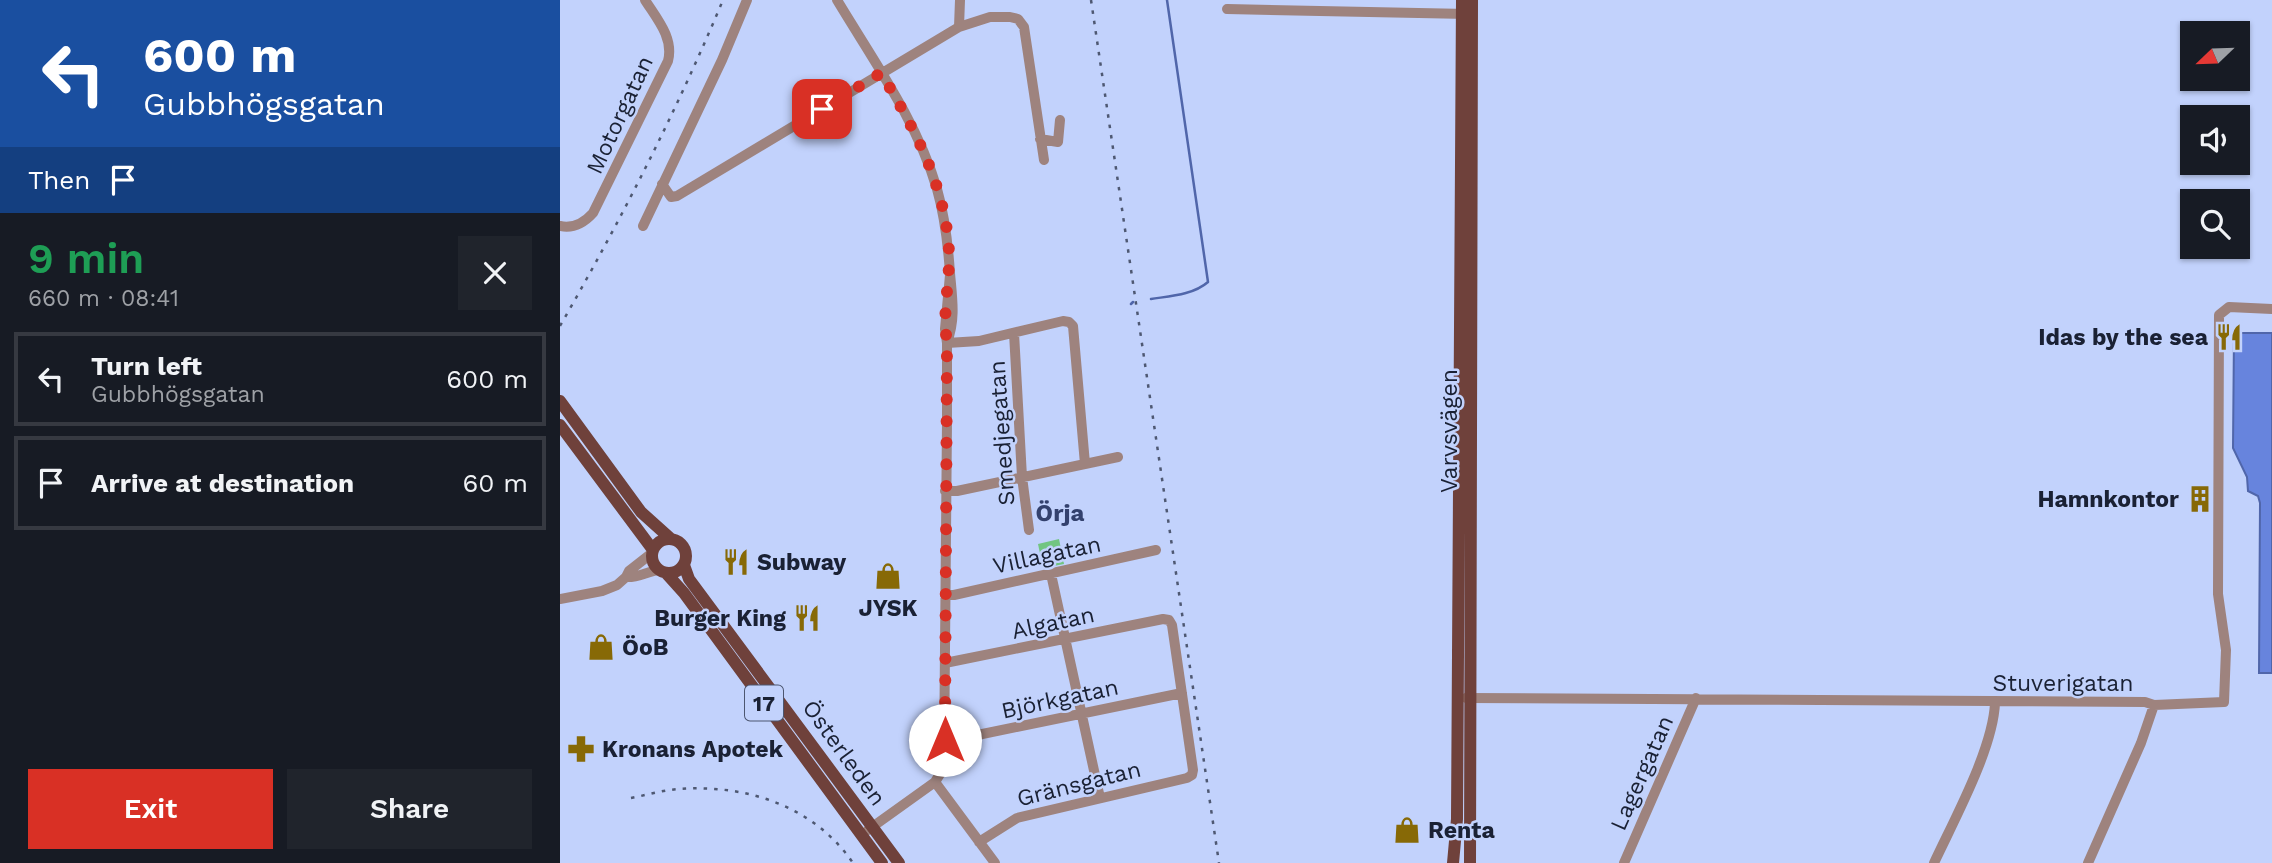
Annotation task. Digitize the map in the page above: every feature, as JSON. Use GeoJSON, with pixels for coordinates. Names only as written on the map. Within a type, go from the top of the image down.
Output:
{"type":"FeatureCollection","features":[{"type":"Feature","properties":{"kind":"main road","name":"Varvsvägen"},"geometry":{"type":"LineString","coordinates":[[1470,863],[1464,698],[1465,9],[1472,0]]}},
{"type":"Feature","properties":{"kind":"main road","name":"17"},"geometry":{"type":"LineString","coordinates":[[560,401],[641,512],[671,539],[680,543],[685,550],[684,565]]}},
{"type":"Feature","properties":{"kind":"main road","name":"17"},"geometry":{"type":"LineString","coordinates":[[560,425],[653,551],[653,562],[663,571]]}},
{"type":"Feature","properties":{"kind":"main road"},"geometry":{"type":"LineString","coordinates":[[653,551],[661,541],[671,539]]}},
{"type":"Feature","properties":{"kind":"main road"},"geometry":{"type":"LineString","coordinates":[[663,571],[675,572],[684,565]]}},
{"type":"Feature","properties":{"kind":"main road","name":"Österleden"},"geometry":{"type":"LineString","coordinates":[[684,565],[689,579],[867,830],[882,863]]}},
{"type":"Feature","properties":{"kind":"main road","name":"Österleden"},"geometry":{"type":"LineString","coordinates":[[663,571],[684,593],[867,830],[899,863]]}},
{"type":"Feature","properties":{"kind":"main road","name":"Varvsvägen"},"geometry":{"type":"LineString","coordinates":[[1453,863],[1464,698]]}},
{"type":"Feature","properties":{"kind":"main road","name":"Varvsvägen"},"geometry":{"type":"LineString","coordinates":[[1457,819],[1461,863]]}},
{"type":"Feature","properties":{"kind":"street","name":"Motorgatan"},"geometry":{"type":"LineString","coordinates":[[560,226],[581,224],[593,213],[668,61],[670,45],[667,35],[645,0]]}},
{"type":"Feature","properties":{"kind":"street"},"geometry":{"type":"LineString","coordinates":[[643,226],[722,60],[747,0]]}},
{"type":"Feature","properties":{"kind":"street"},"geometry":{"type":"LineString","coordinates":[[837,0],[923,150],[937,188],[945,221],[950,275],[945,329],[945,740],[942,769],[935,782],[867,830]]}},
{"type":"Feature","properties":{"kind":"street"},"geometry":{"type":"LineString","coordinates":[[959,27],[960,0]]}},
{"type":"Feature","properties":{"kind":"street"},"geometry":{"type":"LineString","coordinates":[[1227,9],[1465,9]]}},
{"type":"Feature","properties":{"kind":"street"},"geometry":{"type":"LineString","coordinates":[[662,184],[671,197],[677,196],[959,27],[990,17],[1018,19],[1024,27],[1040,154]]}},
{"type":"Feature","properties":{"kind":"street"},"geometry":{"type":"LineString","coordinates":[[1040,139],[1058,142],[1060,120]]}},
{"type":"Feature","properties":{"kind":"street","name":"Stuverigatan"},"geometry":{"type":"LineString","coordinates":[[1464,698],[2145,702],[2154,705],[2224,702],[2226,650],[2218,594],[2219,315],[2230,307],[2272,309]]}},
{"type":"Feature","properties":{"kind":"street"},"geometry":{"type":"LineString","coordinates":[[947,342],[979,341],[1063,321],[1069,322],[1073,326],[1085,464]]}},
{"type":"Feature","properties":{"kind":"street","name":"Smedjegatan"},"geometry":{"type":"LineString","coordinates":[[1014,333],[1022,477],[1029,530]]}},
{"type":"Feature","properties":{"kind":"street"},"geometry":{"type":"LineString","coordinates":[[946,491],[957,491],[1118,457]]}},
{"type":"Feature","properties":{"kind":"street"},"geometry":{"type":"LineString","coordinates":[[560,600],[617,585],[653,551]]}},
{"type":"Feature","properties":{"kind":"street","name":"Villagatan"},"geometry":{"type":"LineString","coordinates":[[945,595],[1156,551]]}},
{"type":"Feature","properties":{"kind":"street"},"geometry":{"type":"LineString","coordinates":[[626,577],[634,578],[649,571],[663,571]]}},
{"type":"Feature","properties":{"kind":"street"},"geometry":{"type":"LineString","coordinates":[[1051,574],[1100,798]]}},
{"type":"Feature","properties":{"kind":"street","name":"Algatan"},"geometry":{"type":"LineString","coordinates":[[945,663],[1163,619],[1169,620],[1172,625],[1182,693]]}},
{"type":"Feature","properties":{"kind":"street","name":"Björkgatan"},"geometry":{"type":"LineString","coordinates":[[945,740],[1182,693]]}},
{"type":"Feature","properties":{"kind":"street","name":"Gränsgatan"},"geometry":{"type":"LineString","coordinates":[[979,842],[1017,818],[1192,775],[1182,693]]}},
{"type":"Feature","properties":{"kind":"street","name":"Lagergatan"},"geometry":{"type":"LineString","coordinates":[[1624,863],[1696,698]]}},
{"type":"Feature","properties":{"kind":"street"},"geometry":{"type":"LineString","coordinates":[[1934,863],[1972,781],[1992,723],[1995,703]]}},
{"type":"Feature","properties":{"kind":"street"},"geometry":{"type":"LineString","coordinates":[[2088,863],[2141,743],[2154,705]]}},
{"type":"Feature","properties":{"kind":"street"},"geometry":{"type":"LineString","coordinates":[[935,782],[995,863]]}},
{"type":"Feature","properties":{"kind":"green space"},"geometry":{"type":"Polygon","coordinates":[[[1059,539],[1064,564],[1043,568],[1038,544],[1059,539]]]}},
{"type":"Feature","properties":{"kind":"water"},"geometry":{"type":"Polygon","coordinates":[[[2234,333],[2272,333],[2272,673],[2259,673],[2260,503],[2258,496],[2248,491],[2247,477],[2233,448],[2234,333]]]}},
{"type":"Feature","properties":{"kind":"waterway"},"geometry":{"type":"LineString","coordinates":[[1151,299],[1188,292],[1208,282],[1167,0]]}},
{"type":"Feature","properties":{"kind":"railway"},"geometry":{"type":"LineString","coordinates":[[560,326],[647,165],[723,0]]}},
{"type":"Feature","properties":{"kind":"railway"},"geometry":{"type":"LineString","coordinates":[[1091,0],[1219,863]]}},
{"type":"Feature","properties":{"kind":"railway"},"geometry":{"type":"LineString","coordinates":[[631,798],[673,790],[704,788],[753,795],[798,813],[819,827],[837,843],[853,863]]}},
{"type":"Feature","properties":{"kind":"place","name":"Idas by the sea"},"geometry":{"type":"Point","coordinates":[2229,337]}},
{"type":"Feature","properties":{"kind":"place","name":"Hamnkontor"},"geometry":{"type":"Point","coordinates":[2200,499]}},
{"type":"Feature","properties":{"kind":"place","name":"Subway"},"geometry":{"type":"Point","coordinates":[736,562]}},
{"type":"Feature","properties":{"kind":"place","name":"JYSK"},"geometry":{"type":"Point","coordinates":[888,576]}},
{"type":"Feature","properties":{"kind":"place","name":"Burger King"},"geometry":{"type":"Point","coordinates":[807,618]}},
{"type":"Feature","properties":{"kind":"place","name":"ÖoB"},"geometry":{"type":"Point","coordinates":[601,647]}},
{"type":"Feature","properties":{"kind":"place","name":"Kronans Apotek"},"geometry":{"type":"Point","coordinates":[581,749]}},
{"type":"Feature","properties":{"kind":"place","name":"Renta"},"geometry":{"type":"Point","coordinates":[1407,830]}},
{"type":"Feature","properties":{"kind":"district","name":"Örja"},"geometry":{"type":"Point","coordinates":[1060,513]}},
{"type":"Feature","properties":{"kind":"route"},"geometry":{"type":"LineString","coordinates":[[822,109],[881,73],[923,150],[937,188],[945,221],[950,275],[945,329],[945,740]]}}]}
